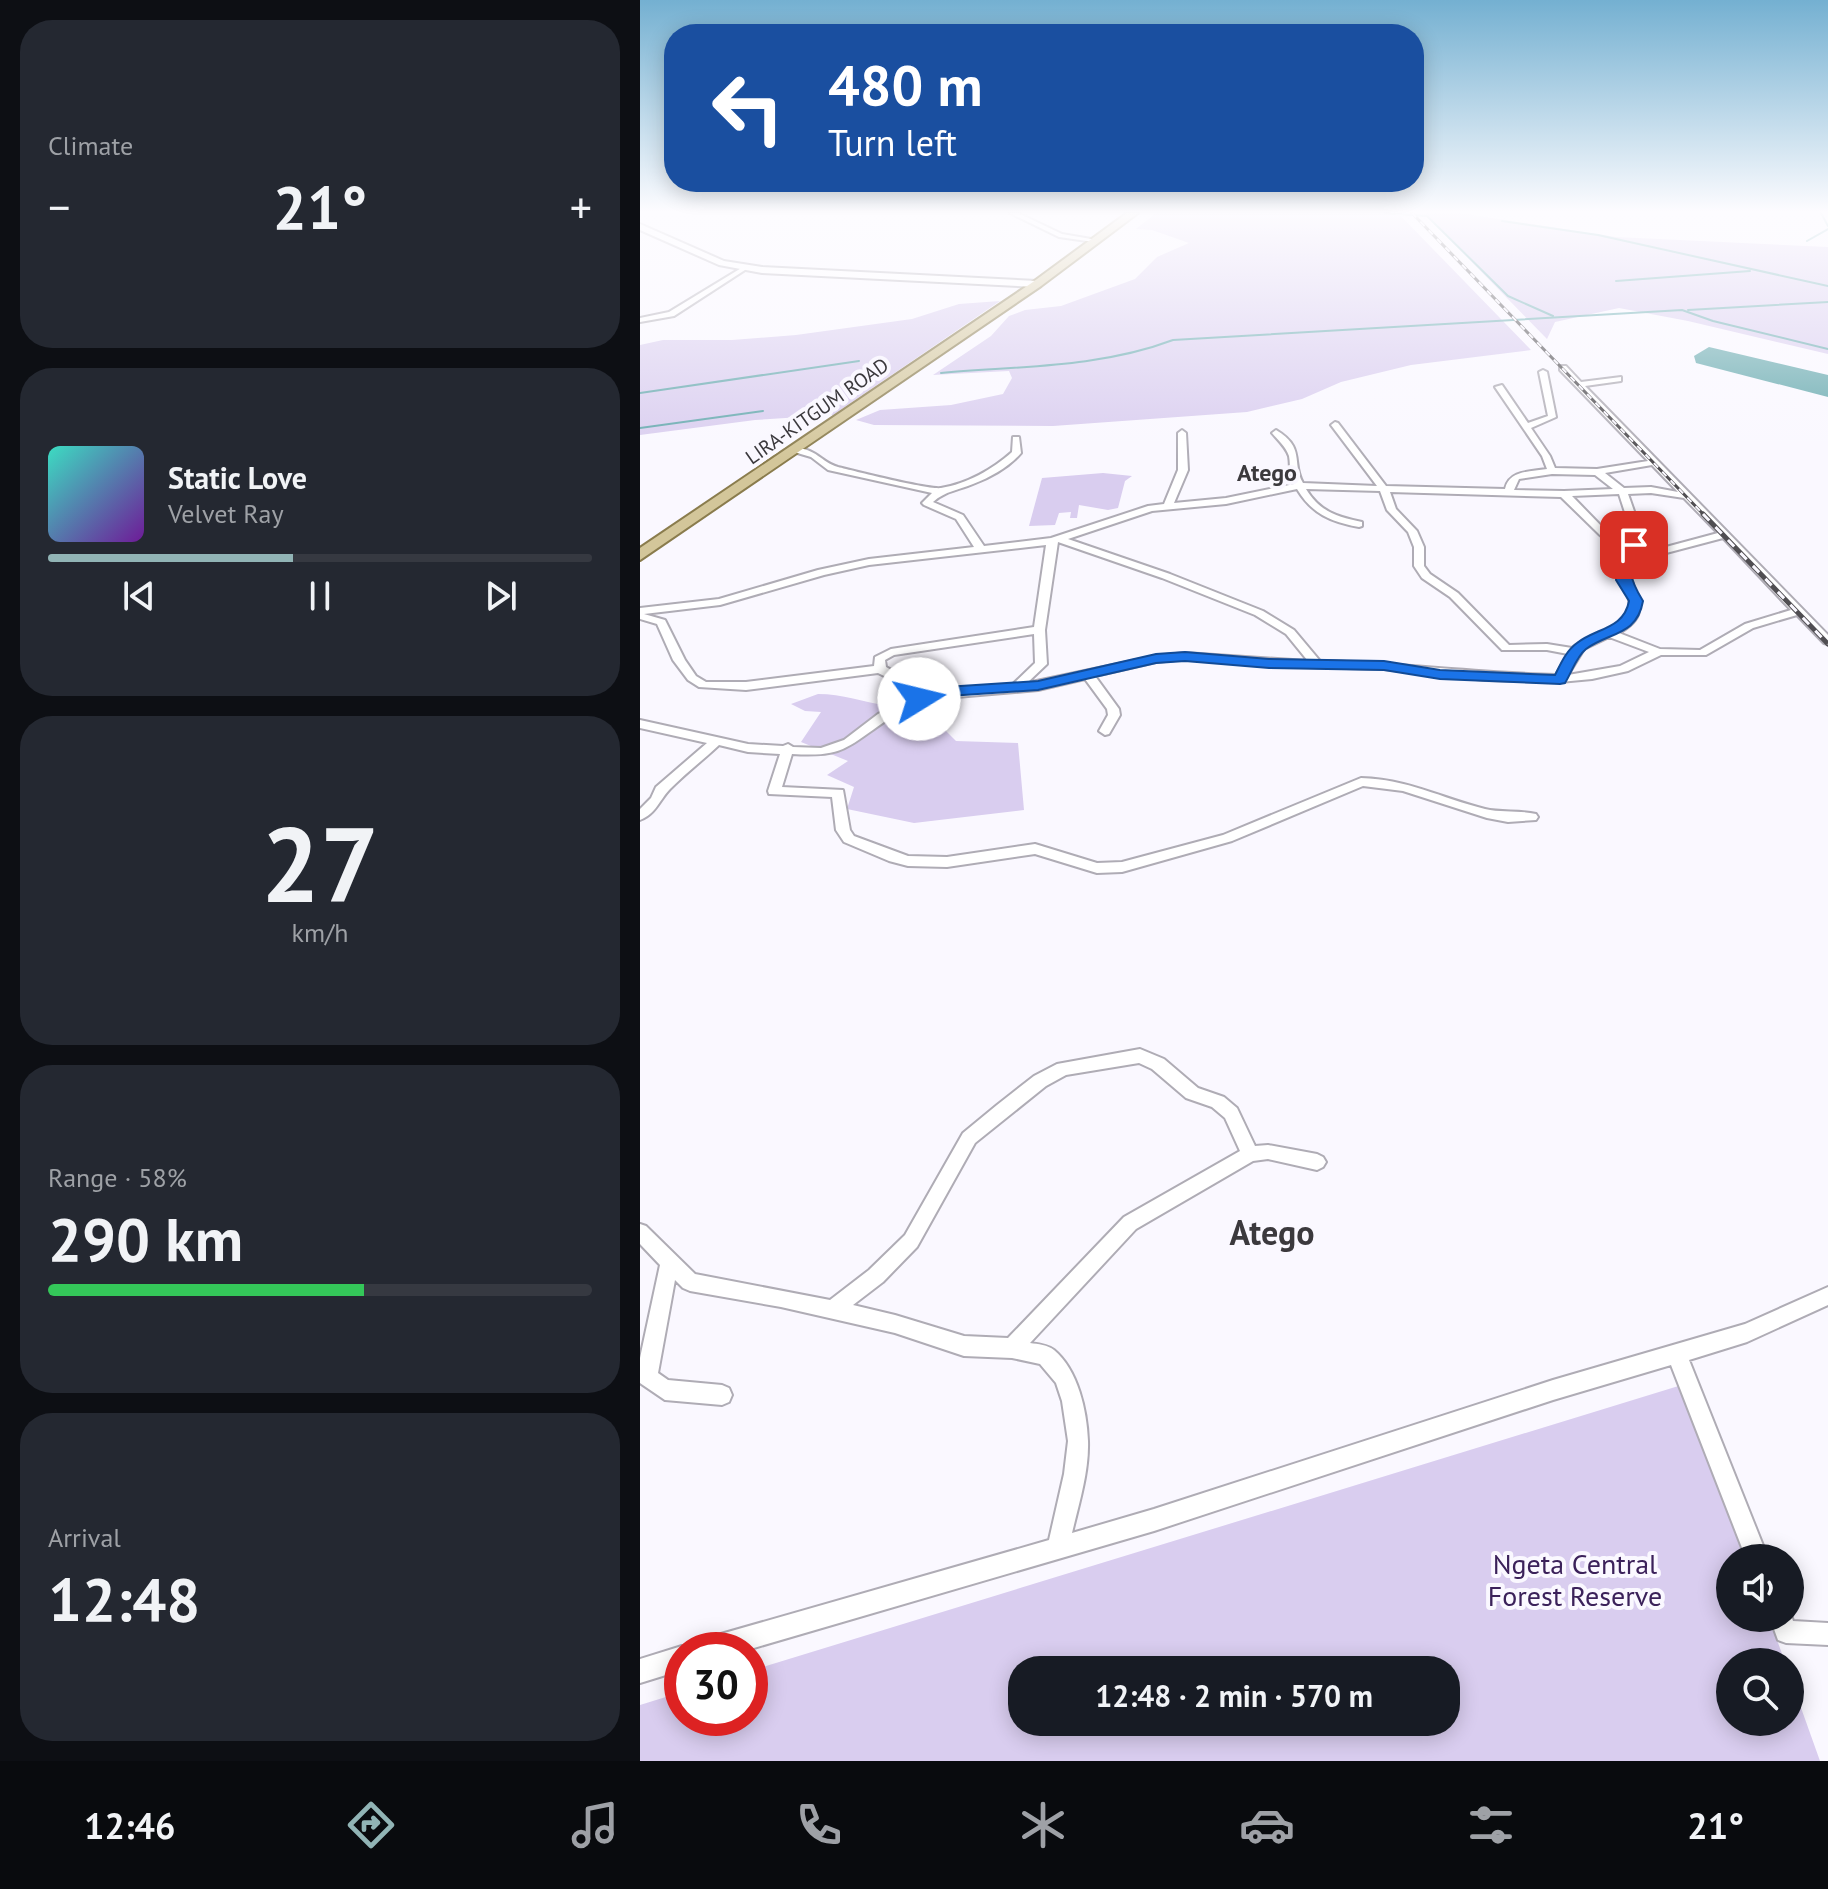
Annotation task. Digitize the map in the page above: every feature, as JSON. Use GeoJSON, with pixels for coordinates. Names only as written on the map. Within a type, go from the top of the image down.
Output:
{"type":"FeatureCollection","features":[{"type":"Feature","properties":{"kind":"main road","name":"LIRA-KITGUM ROAD"},"geometry":{"type":"LineString","coordinates":[[640,555],[1021,295]]}},
{"type":"Feature","properties":{"kind":"street"},"geometry":{"type":"LineString","coordinates":[[640,320],[671,314],[701,295]]}},
{"type":"Feature","properties":{"kind":"street"},"geometry":{"type":"LineString","coordinates":[[1563,368],[1828,641]]}},
{"type":"Feature","properties":{"kind":"street"},"geometry":{"type":"LineString","coordinates":[[1525,427],[1552,417],[1543,372]]}},
{"type":"Feature","properties":{"kind":"street"},"geometry":{"type":"LineString","coordinates":[[1579,385],[1618,379]]}},
{"type":"Feature","properties":{"kind":"street"},"geometry":{"type":"LineString","coordinates":[[1499,387],[1546,456],[1552,471]]}},
{"type":"Feature","properties":{"kind":"street"},"geometry":{"type":"LineString","coordinates":[[1335,425],[1384,489],[1392,510],[1412,531],[1419,547],[1419,566],[1426,576],[1465,606],[1502,645],[1575,652]]}},
{"type":"Feature","properties":{"kind":"street"},"geometry":{"type":"LineString","coordinates":[[1169,504],[1183,470],[1182,433]]}},
{"type":"Feature","properties":{"kind":"street"},"geometry":{"type":"LineString","coordinates":[[1276,433],[1291,447],[1295,456],[1293,474],[1299,486],[1325,517],[1359,524]]}},
{"type":"Feature","properties":{"kind":"street"},"geometry":{"type":"LineString","coordinates":[[797,450],[814,455],[831,468],[937,491],[972,481],[1010,460],[1017,453],[1016,439]]}},
{"type":"Feature","properties":{"kind":"street"},"geometry":{"type":"LineString","coordinates":[[1509,493],[1511,482],[1516,477],[1552,471],[1597,472],[1655,462]]}},
{"type":"Feature","properties":{"kind":"street"},"geometry":{"type":"LineString","coordinates":[[1560,679],[1575,652],[1585,643],[1611,634],[1628,622],[1636,608],[1636,601],[1623,580],[1627,554],[1638,537],[1623,492],[1597,472]]}},
{"type":"Feature","properties":{"kind":"street"},"geometry":{"type":"LineString","coordinates":[[640,613],[720,602],[822,572],[869,562],[1055,540],[1169,504],[1226,501],[1299,486],[1564,494],[1651,490],[1687,496]]}},
{"type":"Feature","properties":{"kind":"street"},"geometry":{"type":"LineString","coordinates":[[937,491],[927,503],[960,517],[980,548]]}},
{"type":"Feature","properties":{"kind":"street"},"geometry":{"type":"LineString","coordinates":[[1564,494],[1627,554],[1651,557],[1691,541],[1725,535]]}},
{"type":"Feature","properties":{"kind":"street"},"geometry":{"type":"LineString","coordinates":[[1014,689],[1041,664],[1039,630],[1055,540]]}},
{"type":"Feature","properties":{"kind":"street"},"geometry":{"type":"LineString","coordinates":[[1055,540],[1158,573],[1259,613],[1290,632],[1317,664]]}},
{"type":"Feature","properties":{"kind":"street"},"geometry":{"type":"LineString","coordinates":[[1611,634],[1659,652],[1702,653],[1749,626],[1798,611]]}},
{"type":"Feature","properties":{"kind":"street"},"geometry":{"type":"LineString","coordinates":[[640,613],[660,621],[679,660],[698,684],[746,686],[880,669],[930,692]]}},
{"type":"Feature","properties":{"kind":"street"},"geometry":{"type":"LineString","coordinates":[[880,669],[879,659],[891,652],[1039,630]]}},
{"type":"Feature","properties":{"kind":"street"},"geometry":{"type":"LineString","coordinates":[[640,724],[748,748],[788,748],[814,752],[835,749],[882,717],[930,692],[1014,689],[1156,659],[1185,656],[1384,666],[1485,677],[1560,679],[1613,672],[1659,652]]}},
{"type":"Feature","properties":{"kind":"street"},"geometry":{"type":"LineString","coordinates":[[1088,675],[1113,709],[1114,715],[1105,731]]}},
{"type":"Feature","properties":{"kind":"street"},"geometry":{"type":"LineString","coordinates":[[640,816],[657,800],[661,790],[715,742]]}},
{"type":"Feature","properties":{"kind":"street"},"geometry":{"type":"LineString","coordinates":[[788,748],[774,791],[838,793],[843,830],[849,839],[908,861],[964,861],[1035,849],[1097,868],[1122,867],[1227,838],[1361,782],[1375,781],[1431,794],[1482,815],[1512,819],[1531,817]]}},
{"type":"Feature","properties":{"kind":"street"},"geometry":{"type":"LineString","coordinates":[[832,1310],[876,1276],[911,1241],[969,1138],[1040,1081],[1063,1069],[1140,1056],[1150,1060],[1180,1086],[1218,1102],[1231,1113],[1250,1154]]}},
{"type":"Feature","properties":{"kind":"street"},"geometry":{"type":"LineString","coordinates":[[1012,1348],[1130,1223],[1250,1154],[1268,1152],[1317,1162]]}},
{"type":"Feature","properties":{"kind":"street"},"geometry":{"type":"LineString","coordinates":[[640,1232],[690,1282],[895,1324],[964,1346],[1012,1348],[1046,1356],[1064,1377],[1072,1401],[1078,1441],[1075,1474],[1058,1548]]}},
{"type":"Feature","properties":{"kind":"street"},"geometry":{"type":"LineString","coordinates":[[670,1261],[650,1354],[648,1378],[665,1390],[722,1395]]}},
{"type":"Feature","properties":{"kind":"street"},"geometry":{"type":"LineString","coordinates":[[768,1632],[1058,1548],[1553,1390],[1747,1333],[1828,1296]]}},
{"type":"Feature","properties":{"kind":"street"},"geometry":{"type":"LineString","coordinates":[[1677,1354],[1752,1544]]}},
{"type":"Feature","properties":{"kind":"street"},"geometry":{"type":"LineString","coordinates":[[1786,1632],[1828,1634]]}},
{"type":"Feature","properties":{"kind":"street"},"geometry":{"type":"LineString","coordinates":[[640,1671],[664,1664]]}},
{"type":"Feature","properties":{"kind":"green space"},"geometry":{"type":"Polygon","coordinates":[[[1091,295],[1478,295],[1531,350],[1411,365],[1341,382],[1302,399],[1247,412],[1053,426],[874,425],[856,420],[880,410],[951,405],[1003,394],[1012,378],[1009,371],[933,375],[991,336],[1009,316],[1025,310],[1061,306],[1091,295]]]}},
{"type":"Feature","properties":{"kind":"green space"},"geometry":{"type":"Polygon","coordinates":[[[1504,295],[1828,295],[1828,354],[1619,308],[1555,322],[1547,339],[1504,295]]]}},
{"type":"Feature","properties":{"kind":"green space"},"geometry":{"type":"Polygon","coordinates":[[[1000,301],[833,415],[755,420],[640,435],[640,345],[663,340],[732,340],[796,335],[912,319],[959,304],[1000,301]]]}},
{"type":"Feature","properties":{"kind":"green space"},"geometry":{"type":"Polygon","coordinates":[[[1103,473],[1132,476],[1125,481],[1118,508],[1108,510],[1079,505],[1077,518],[1070,518],[1071,512],[1059,513],[1055,525],[1029,526],[1042,478],[1103,473]]]}},
{"type":"Feature","properties":{"kind":"green space"},"geometry":{"type":"Polygon","coordinates":[[[818,694],[888,706],[866,722],[876,724],[901,709],[932,717],[956,741],[1018,743],[1024,810],[914,823],[847,809],[854,787],[827,775],[848,761],[801,742],[821,712],[805,711],[791,704],[818,694]]]}},
{"type":"Feature","properties":{"kind":"green space","name":"Ngeta Central Forest Reserve"},"geometry":{"type":"Polygon","coordinates":[[[1685,1384],[1742,1544],[1716,1544],[1716,1632],[1774,1632],[1780,1648],[1716,1648],[1716,1736],[1804,1736],[1804,1716],[1820,1761],[640,1761],[640,1705],[664,1698],[664,1736],[768,1736],[768,1665],[1685,1384]]]}},
{"type":"Feature","properties":{"kind":"water"},"geometry":{"type":"Polygon","coordinates":[[[1709,347],[1828,375],[1828,397],[1696,363],[1694,356],[1709,347]]]}},
{"type":"Feature","properties":{"kind":"waterway"},"geometry":{"type":"LineString","coordinates":[[1507,295],[1553,316]]}},
{"type":"Feature","properties":{"kind":"waterway"},"geometry":{"type":"LineString","coordinates":[[1688,310],[1828,302]]}},
{"type":"Feature","properties":{"kind":"waterway"},"geometry":{"type":"LineString","coordinates":[[941,373],[1088,361],[1173,340],[1682,310],[1713,321],[1828,349]]}},
{"type":"Feature","properties":{"kind":"waterway"},"geometry":{"type":"LineString","coordinates":[[640,393],[859,361]]}},
{"type":"Feature","properties":{"kind":"waterway"},"geometry":{"type":"LineString","coordinates":[[640,428],[763,411]]}},
{"type":"Feature","properties":{"kind":"railway"},"geometry":{"type":"LineString","coordinates":[[1491,295],[1705,516]]}},
{"type":"Feature","properties":{"kind":"railway"},"geometry":{"type":"LineString","coordinates":[[1703,514],[1828,644]]}},
{"type":"Feature","properties":{"kind":"district","name":"Atego"},"geometry":{"type":"Point","coordinates":[1267,473]}},
{"type":"Feature","properties":{"kind":"district","name":"Atego"},"geometry":{"type":"Point","coordinates":[1272,1233]}},
{"type":"Feature","properties":{"kind":"route"},"geometry":{"type":"LineString","coordinates":[[919,699],[930,692],[945,694],[1038,686],[1156,659],[1185,656],[1269,663],[1384,666],[1485,677],[1560,679],[1575,652],[1585,643],[1611,634],[1634,615],[1636,601],[1623,580],[1625,556],[1634,545]]}}]}
